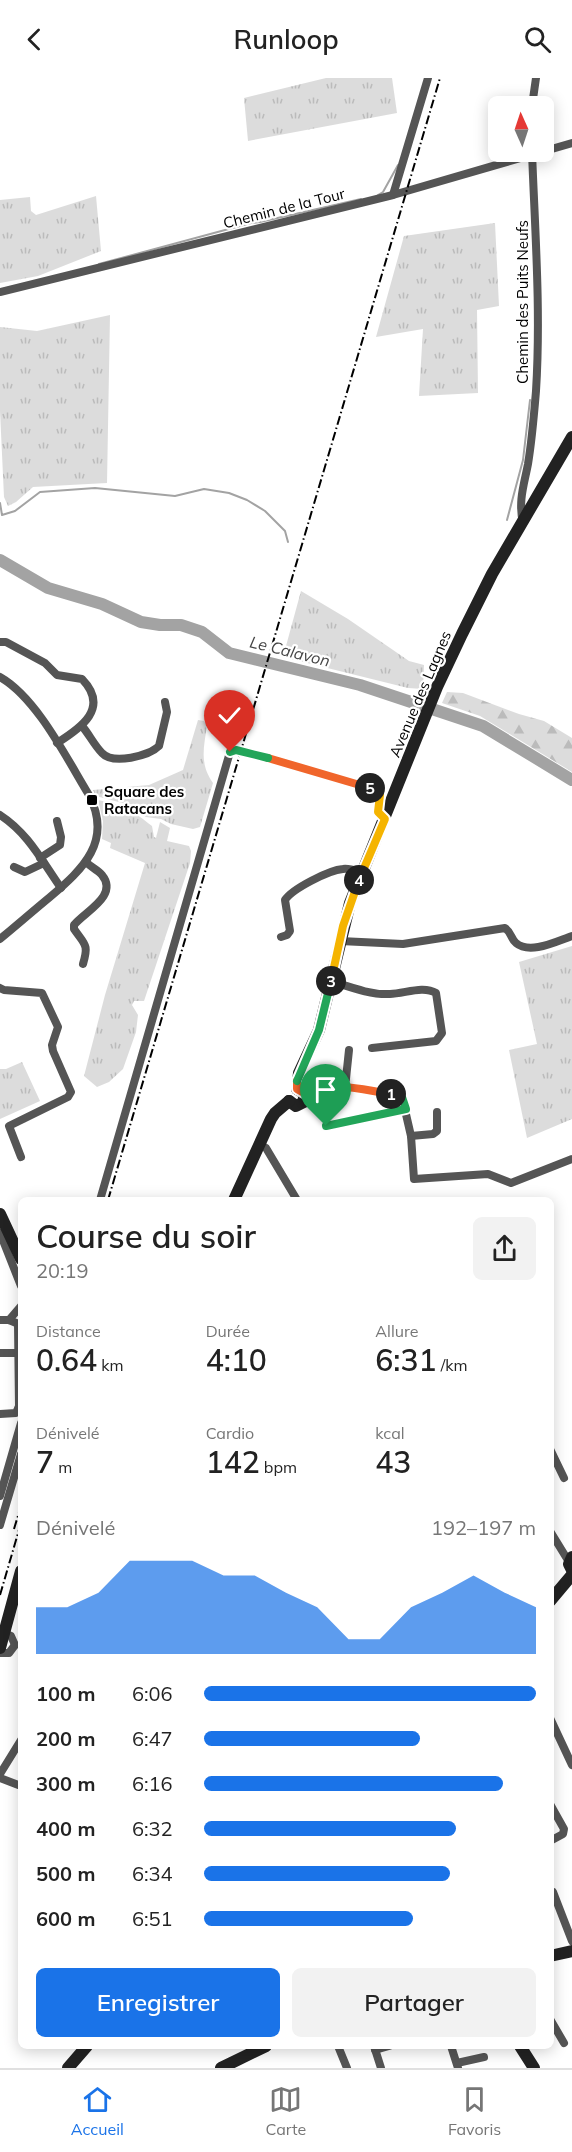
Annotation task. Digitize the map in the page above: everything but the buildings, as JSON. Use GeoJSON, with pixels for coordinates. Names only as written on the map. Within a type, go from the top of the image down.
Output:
{"type":"FeatureCollection","features":[{"type":"Feature","properties":{"kind":"street"},"geometry":{"type":"LineString","coordinates":[[393,195],[428,78]]}},
{"type":"Feature","properties":{"kind":"street"},"geometry":{"type":"LineString","coordinates":[[533,96],[536,78]]}},
{"type":"Feature","properties":{"kind":"street","name":"Chemin de la Tour"},"geometry":{"type":"LineString","coordinates":[[554,148],[572,143]]}},
{"type":"Feature","properties":{"kind":"street","name":"Chemin de la Tour"},"geometry":{"type":"LineString","coordinates":[[0,292],[393,195],[502,162]]}},
{"type":"Feature","properties":{"kind":"street","name":"Chemin des Puits Neufs"},"geometry":{"type":"LineString","coordinates":[[523,523],[520,509],[521,491],[528,464],[536,391],[539,312],[532,162]]}},
{"type":"Feature","properties":{"kind":"street","name":"Avenue des Lagnes"},"geometry":{"type":"LineString","coordinates":[[259,1144],[275,1113],[289,1101],[289,1093],[300,1091],[299,1073],[319,1030],[350,903],[437,687],[500,561],[572,437]]}},
{"type":"Feature","properties":{"kind":"street"},"geometry":{"type":"LineString","coordinates":[[0,642],[6,642],[45,663],[57,675],[82,679],[92,693],[93,704],[89,717],[82,726],[57,744]]}},
{"type":"Feature","properties":{"kind":"street"},"geometry":{"type":"LineString","coordinates":[[0,677],[27,699],[89,795],[97,813],[96,842],[87,863],[0,939]]}},
{"type":"Feature","properties":{"kind":"street"},"geometry":{"type":"LineString","coordinates":[[82,726],[102,754],[108,758],[147,754],[159,746],[167,712],[165,702]]}},
{"type":"Feature","properties":{"kind":"street"},"geometry":{"type":"LineString","coordinates":[[101,1197],[230,752],[236,750],[275,760],[375,790],[380,798],[378,812],[385,819]]}},
{"type":"Feature","properties":{"kind":"street"},"geometry":{"type":"LineString","coordinates":[[0,815],[23,834],[61,888]]}},
{"type":"Feature","properties":{"kind":"street"},"geometry":{"type":"LineString","coordinates":[[14,867],[26,872],[60,845],[61,837],[57,821]]}},
{"type":"Feature","properties":{"kind":"street"},"geometry":{"type":"LineString","coordinates":[[83,964],[87,950],[85,943],[74,930],[74,925],[99,903],[104,895],[106,884],[103,876],[87,863]]}},
{"type":"Feature","properties":{"kind":"street"},"geometry":{"type":"LineString","coordinates":[[281,937],[290,931],[285,900],[288,895],[338,870],[349,869],[362,873]]}},
{"type":"Feature","properties":{"kind":"street"},"geometry":{"type":"LineString","coordinates":[[340,941],[403,944],[505,928],[509,930],[514,942],[530,948],[572,936]]}},
{"type":"Feature","properties":{"kind":"street"},"geometry":{"type":"LineString","coordinates":[[331,981],[378,994],[427,989],[436,993],[442,1033],[440,1038],[430,1043],[372,1048]]}},
{"type":"Feature","properties":{"kind":"street"},"geometry":{"type":"LineString","coordinates":[[0,988],[42,993],[58,1027],[52,1048],[70,1092],[68,1097],[9,1126],[21,1157]]}},
{"type":"Feature","properties":{"kind":"street"},"geometry":{"type":"LineString","coordinates":[[345,1088],[349,1050]]}},
{"type":"Feature","properties":{"kind":"street"},"geometry":{"type":"LineString","coordinates":[[300,1091],[318,1087],[345,1088],[402,1097],[411,1136],[414,1179],[488,1173],[510,1183],[572,1159]]}},
{"type":"Feature","properties":{"kind":"street"},"geometry":{"type":"LineString","coordinates":[[326,1126],[406,1109]]}},
{"type":"Feature","properties":{"kind":"street"},"geometry":{"type":"LineString","coordinates":[[411,1136],[433,1134],[437,1131],[437,1112]]}},
{"type":"Feature","properties":{"kind":"street"},"geometry":{"type":"LineString","coordinates":[[235,1197],[259,1144],[266,1148],[295,1197]]}},
{"type":"Feature","properties":{"kind":"street"},"geometry":{"type":"LineString","coordinates":[[1,1217],[18,1251]]}},
{"type":"Feature","properties":{"kind":"street"},"geometry":{"type":"LineString","coordinates":[[0,1233],[18,1278]]}},
{"type":"Feature","properties":{"kind":"street"},"geometry":{"type":"LineString","coordinates":[[12,1322],[18,1345]]}},
{"type":"Feature","properties":{"kind":"street"},"geometry":{"type":"LineString","coordinates":[[0,1353],[18,1353]]}},
{"type":"Feature","properties":{"kind":"street"},"geometry":{"type":"LineString","coordinates":[[0,1414],[15,1413],[18,1408]]}},
{"type":"Feature","properties":{"kind":"street"},"geometry":{"type":"LineString","coordinates":[[0,1496],[18,1433]]}},
{"type":"Feature","properties":{"kind":"street"},"geometry":{"type":"LineString","coordinates":[[554,1457],[564,1478]]}},
{"type":"Feature","properties":{"kind":"street"},"geometry":{"type":"LineString","coordinates":[[0,1525],[18,1464]]}},
{"type":"Feature","properties":{"kind":"street"},"geometry":{"type":"LineString","coordinates":[[554,1538],[569,1565],[554,1593]]}},
{"type":"Feature","properties":{"kind":"street"},"geometry":{"type":"LineString","coordinates":[[0,1648],[18,1582]]}},
{"type":"Feature","properties":{"kind":"street"},"geometry":{"type":"LineString","coordinates":[[0,1653],[9,1653],[18,1645],[11,1636],[4,1633]]}},
{"type":"Feature","properties":{"kind":"street"},"geometry":{"type":"LineString","coordinates":[[554,1727],[572,1765]]}},
{"type":"Feature","properties":{"kind":"street"},"geometry":{"type":"LineString","coordinates":[[18,1745],[0,1776],[18,1785]]}},
{"type":"Feature","properties":{"kind":"street"},"geometry":{"type":"LineString","coordinates":[[554,1811],[564,1829],[563,1834],[554,1839]]}},
{"type":"Feature","properties":{"kind":"street"},"geometry":{"type":"LineString","coordinates":[[554,1895],[572,1941]]}},
{"type":"Feature","properties":{"kind":"street"},"geometry":{"type":"LineString","coordinates":[[554,1955],[572,1951]]}},
{"type":"Feature","properties":{"kind":"street"},"geometry":{"type":"LineString","coordinates":[[554,1963],[572,1959]]}},
{"type":"Feature","properties":{"kind":"street"},"geometry":{"type":"LineString","coordinates":[[554,2026],[564,2043]]}},
{"type":"Feature","properties":{"kind":"street"},"geometry":{"type":"LineString","coordinates":[[68,2068],[84,2049]]}},
{"type":"Feature","properties":{"kind":"street"},"geometry":{"type":"LineString","coordinates":[[221,2068],[260,2049]]}},
{"type":"Feature","properties":{"kind":"street"},"geometry":{"type":"LineString","coordinates":[[339,2049],[347,2068]]}},
{"type":"Feature","properties":{"kind":"street"},"geometry":{"type":"LineString","coordinates":[[374,2049],[381,2068]]}},
{"type":"Feature","properties":{"kind":"street"},"geometry":{"type":"LineString","coordinates":[[452,2049],[457,2066],[484,2057]]}},
{"type":"Feature","properties":{"kind":"street"},"geometry":{"type":"LineString","coordinates":[[522,2049],[534,2068]]}},
{"type":"Feature","properties":{"kind":"green space"},"geometry":{"type":"Polygon","coordinates":[[[326,78],[392,78],[397,113],[248,141],[244,98],[326,78]]]}},
{"type":"Feature","properties":{"kind":"green space"},"geometry":{"type":"Polygon","coordinates":[[[96,196],[101,251],[38,276],[0,283],[0,200],[30,197],[31,211],[36,215],[96,196]]]}},
{"type":"Feature","properties":{"kind":"green space"},"geometry":{"type":"Polygon","coordinates":[[[495,223],[499,306],[477,310],[478,393],[419,396],[423,329],[376,337],[404,236],[495,223]]]}},
{"type":"Feature","properties":{"kind":"green space"},"geometry":{"type":"Polygon","coordinates":[[[110,315],[107,483],[33,487],[8,506],[4,497],[0,411],[0,327],[37,331],[110,315]]]}},
{"type":"Feature","properties":{"kind":"green space"},"geometry":{"type":"Polygon","coordinates":[[[301,591],[348,619],[409,661],[424,665],[423,689],[408,688],[283,657],[301,591]]]}},
{"type":"Feature","properties":{"kind":"green space"},"geometry":{"type":"Polygon","coordinates":[[[447,692],[463,693],[544,721],[572,738],[572,772],[480,716],[442,703],[447,692]]]}},
{"type":"Feature","properties":{"kind":"green space"},"geometry":{"type":"Polygon","coordinates":[[[198,720],[204,721],[207,725],[204,762],[213,783],[200,827],[193,829],[146,817],[126,804],[96,796],[93,790],[149,785],[183,770],[198,720]]]}},
{"type":"Feature","properties":{"kind":"green space"},"geometry":{"type":"Polygon","coordinates":[[[98,800],[121,806],[139,816],[152,826],[156,838],[160,822],[170,828],[167,841],[189,846],[191,851],[190,863],[144,1001],[134,1001],[132,1005],[138,1015],[136,1032],[123,1069],[109,1082],[97,1087],[84,1076],[105,995],[145,863],[110,848],[111,843],[102,839],[103,821],[98,800]]]}},
{"type":"Feature","properties":{"kind":"green space"},"geometry":{"type":"Polygon","coordinates":[[[572,946],[572,1119],[527,1138],[509,1050],[537,1044],[519,962],[572,946]]]}},
{"type":"Feature","properties":{"kind":"green space"},"geometry":{"type":"Polygon","coordinates":[[[22,1062],[40,1101],[0,1119],[0,1069],[6,1069],[22,1062]]]}},
{"type":"Feature","properties":{"kind":"waterway"},"geometry":{"type":"LineString","coordinates":[[378,195],[383,192],[398,165]]}},
{"type":"Feature","properties":{"kind":"waterway"},"geometry":{"type":"LineString","coordinates":[[99,264],[251,223],[361,199]]}},
{"type":"Feature","properties":{"kind":"waterway"},"geometry":{"type":"LineString","coordinates":[[507,520],[523,460],[530,400]]}},
{"type":"Feature","properties":{"kind":"waterway"},"geometry":{"type":"LineString","coordinates":[[0,503],[2,515],[15,511],[40,492],[95,488],[175,496],[204,489],[229,493],[265,511],[285,531],[288,542]]}},
{"type":"Feature","properties":{"kind":"waterway","name":"Le Calavon"},"geometry":{"type":"LineString","coordinates":[[0,560],[48,588],[102,604],[141,622],[181,625],[202,632],[229,653],[360,685],[483,726],[572,780]]}},
{"type":"Feature","properties":{"kind":"railway"},"geometry":{"type":"LineString","coordinates":[[109,1197],[440,78]]}},
{"type":"Feature","properties":{"kind":"railway"},"geometry":{"type":"LineString","coordinates":[[14,1529],[18,1516]]}},
{"type":"Feature","properties":{"kind":"railway"},"geometry":{"type":"LineString","coordinates":[[0,1595],[18,1533]]}},
{"type":"Feature","properties":{"kind":"place","name":"Square des Ratacans"},"geometry":{"type":"Point","coordinates":[92,800]}},
{"type":"Feature","properties":{"kind":"route"},"geometry":{"type":"LineString","coordinates":[[230,752],[236,750],[275,760],[375,790],[380,795],[378,812],[385,819],[350,903],[319,1030],[299,1073],[297,1089],[304,1093],[313,1088],[323,1087],[393,1094],[402,1097],[406,1109],[326,1126]]}}]}
